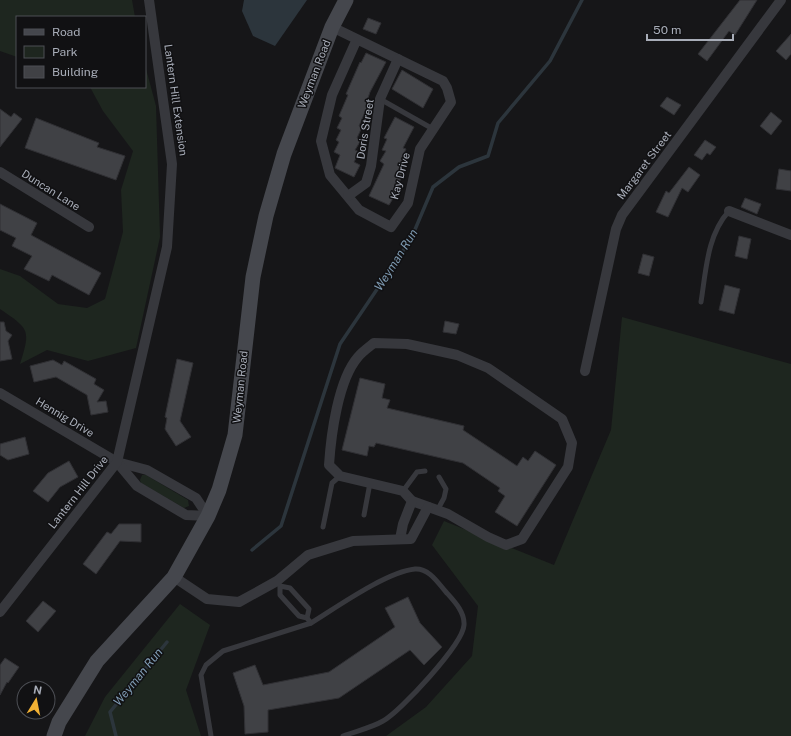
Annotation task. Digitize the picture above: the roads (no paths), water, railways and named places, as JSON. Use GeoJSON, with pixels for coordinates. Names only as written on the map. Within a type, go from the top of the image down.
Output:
{"type":"FeatureCollection","features":[{"type":"Feature","properties":{"kind":"street","name":"Lantern Hill Extension"},"geometry":{"type":"LineString","coordinates":[[144,346],[167,247],[172,164],[149,0]]}},
{"type":"Feature","properties":{"kind":"street","name":"Weyman Road"},"geometry":{"type":"LineString","coordinates":[[54,736],[60,722],[97,661],[174,577],[208,516],[219,490],[235,435],[253,277],[266,216],[284,154],[332,27],[346,0]]}},
{"type":"Feature","properties":{"kind":"street","name":"Margaret Street"},"geometry":{"type":"LineString","coordinates":[[585,371],[616,230],[622,215],[781,0]]}},
{"type":"Feature","properties":{"kind":"street","name":"Kay Drive"},"geometry":{"type":"LineString","coordinates":[[332,27],[357,39],[443,81],[447,88],[451,102],[420,149],[408,203],[391,227],[359,210],[330,174],[321,141],[332,95],[357,39]]}},
{"type":"Feature","properties":{"kind":"street","name":"Doris Street"},"geometry":{"type":"LineString","coordinates":[[348,196],[366,183],[371,166],[380,99],[398,59]]}},
{"type":"Feature","properties":{"kind":"street","name":"Duncan Lane"},"geometry":{"type":"LineString","coordinates":[[0,172],[89,227]]}},
{"type":"Feature","properties":{"kind":"street"},"geometry":{"type":"LineString","coordinates":[[729,210],[791,235]]}},
{"type":"Feature","properties":{"kind":"street"},"geometry":{"type":"LineString","coordinates":[[374,343],[407,344],[457,355],[488,368],[562,419],[572,443],[568,467],[522,539],[506,546],[448,514],[412,501],[403,491],[340,476],[329,465],[331,437],[344,380],[358,357],[374,343]]}},
{"type":"Feature","properties":{"kind":"street","name":"Lantern Hill Drive"},"geometry":{"type":"LineString","coordinates":[[1,607],[117,462],[144,346]]}},
{"type":"Feature","properties":{"kind":"street","name":"Hennig Drive"},"geometry":{"type":"LineString","coordinates":[[0,393],[117,462],[147,470],[196,498],[208,516]]}},
{"type":"Feature","properties":{"kind":"street","name":"Hennig Drive"},"geometry":{"type":"LineString","coordinates":[[117,462],[137,486],[186,515],[208,516]]}},
{"type":"Feature","properties":{"kind":"street"},"geometry":{"type":"LineString","coordinates":[[400,539],[403,524],[412,501]]}},
{"type":"Feature","properties":{"kind":"street"},"geometry":{"type":"LineString","coordinates":[[174,577],[207,600],[239,602],[278,583],[308,555],[353,541],[411,539],[433,508]]}},
{"type":"Feature","properties":{"kind":"lane"},"geometry":{"type":"LineString","coordinates":[[380,99],[433,129]]}},
{"type":"Feature","properties":{"kind":"lane"},"geometry":{"type":"LineString","coordinates":[[701,302],[707,256],[719,221],[729,210]]}},
{"type":"Feature","properties":{"kind":"lane"},"geometry":{"type":"LineString","coordinates":[[403,491],[417,472],[425,471]]}},
{"type":"Feature","properties":{"kind":"lane"},"geometry":{"type":"LineString","coordinates":[[323,526],[332,484],[340,476]]}},
{"type":"Feature","properties":{"kind":"lane"},"geometry":{"type":"LineString","coordinates":[[433,508],[446,489],[439,477]]}},
{"type":"Feature","properties":{"kind":"lane"},"geometry":{"type":"LineString","coordinates":[[364,516],[370,483]]}},
{"type":"Feature","properties":{"kind":"lane"},"geometry":{"type":"LineString","coordinates":[[211,736],[201,675],[206,665],[223,651],[311,623],[371,587],[401,573],[417,569],[432,575],[460,607],[464,625],[458,642],[425,682],[384,721],[343,736]]}},
{"type":"Feature","properties":{"kind":"lane"},"geometry":{"type":"LineString","coordinates":[[278,583],[280,595],[299,616],[307,618],[311,623]]}},
{"type":"Feature","properties":{"kind":"lane"},"geometry":{"type":"LineString","coordinates":[[278,583],[290,588],[300,598],[309,609],[307,618]]}},
{"type":"Feature","properties":{"kind":"waterway","name":"Weyman Run"},"geometry":{"type":"LineString","coordinates":[[252,550],[281,526],[340,344],[411,239],[433,187],[459,167],[488,156],[498,123],[550,61],[582,0]]}},
{"type":"Feature","properties":{"kind":"waterway","name":"Weyman Run"},"geometry":{"type":"LineString","coordinates":[[116,736],[110,712],[167,642]]}}]}
